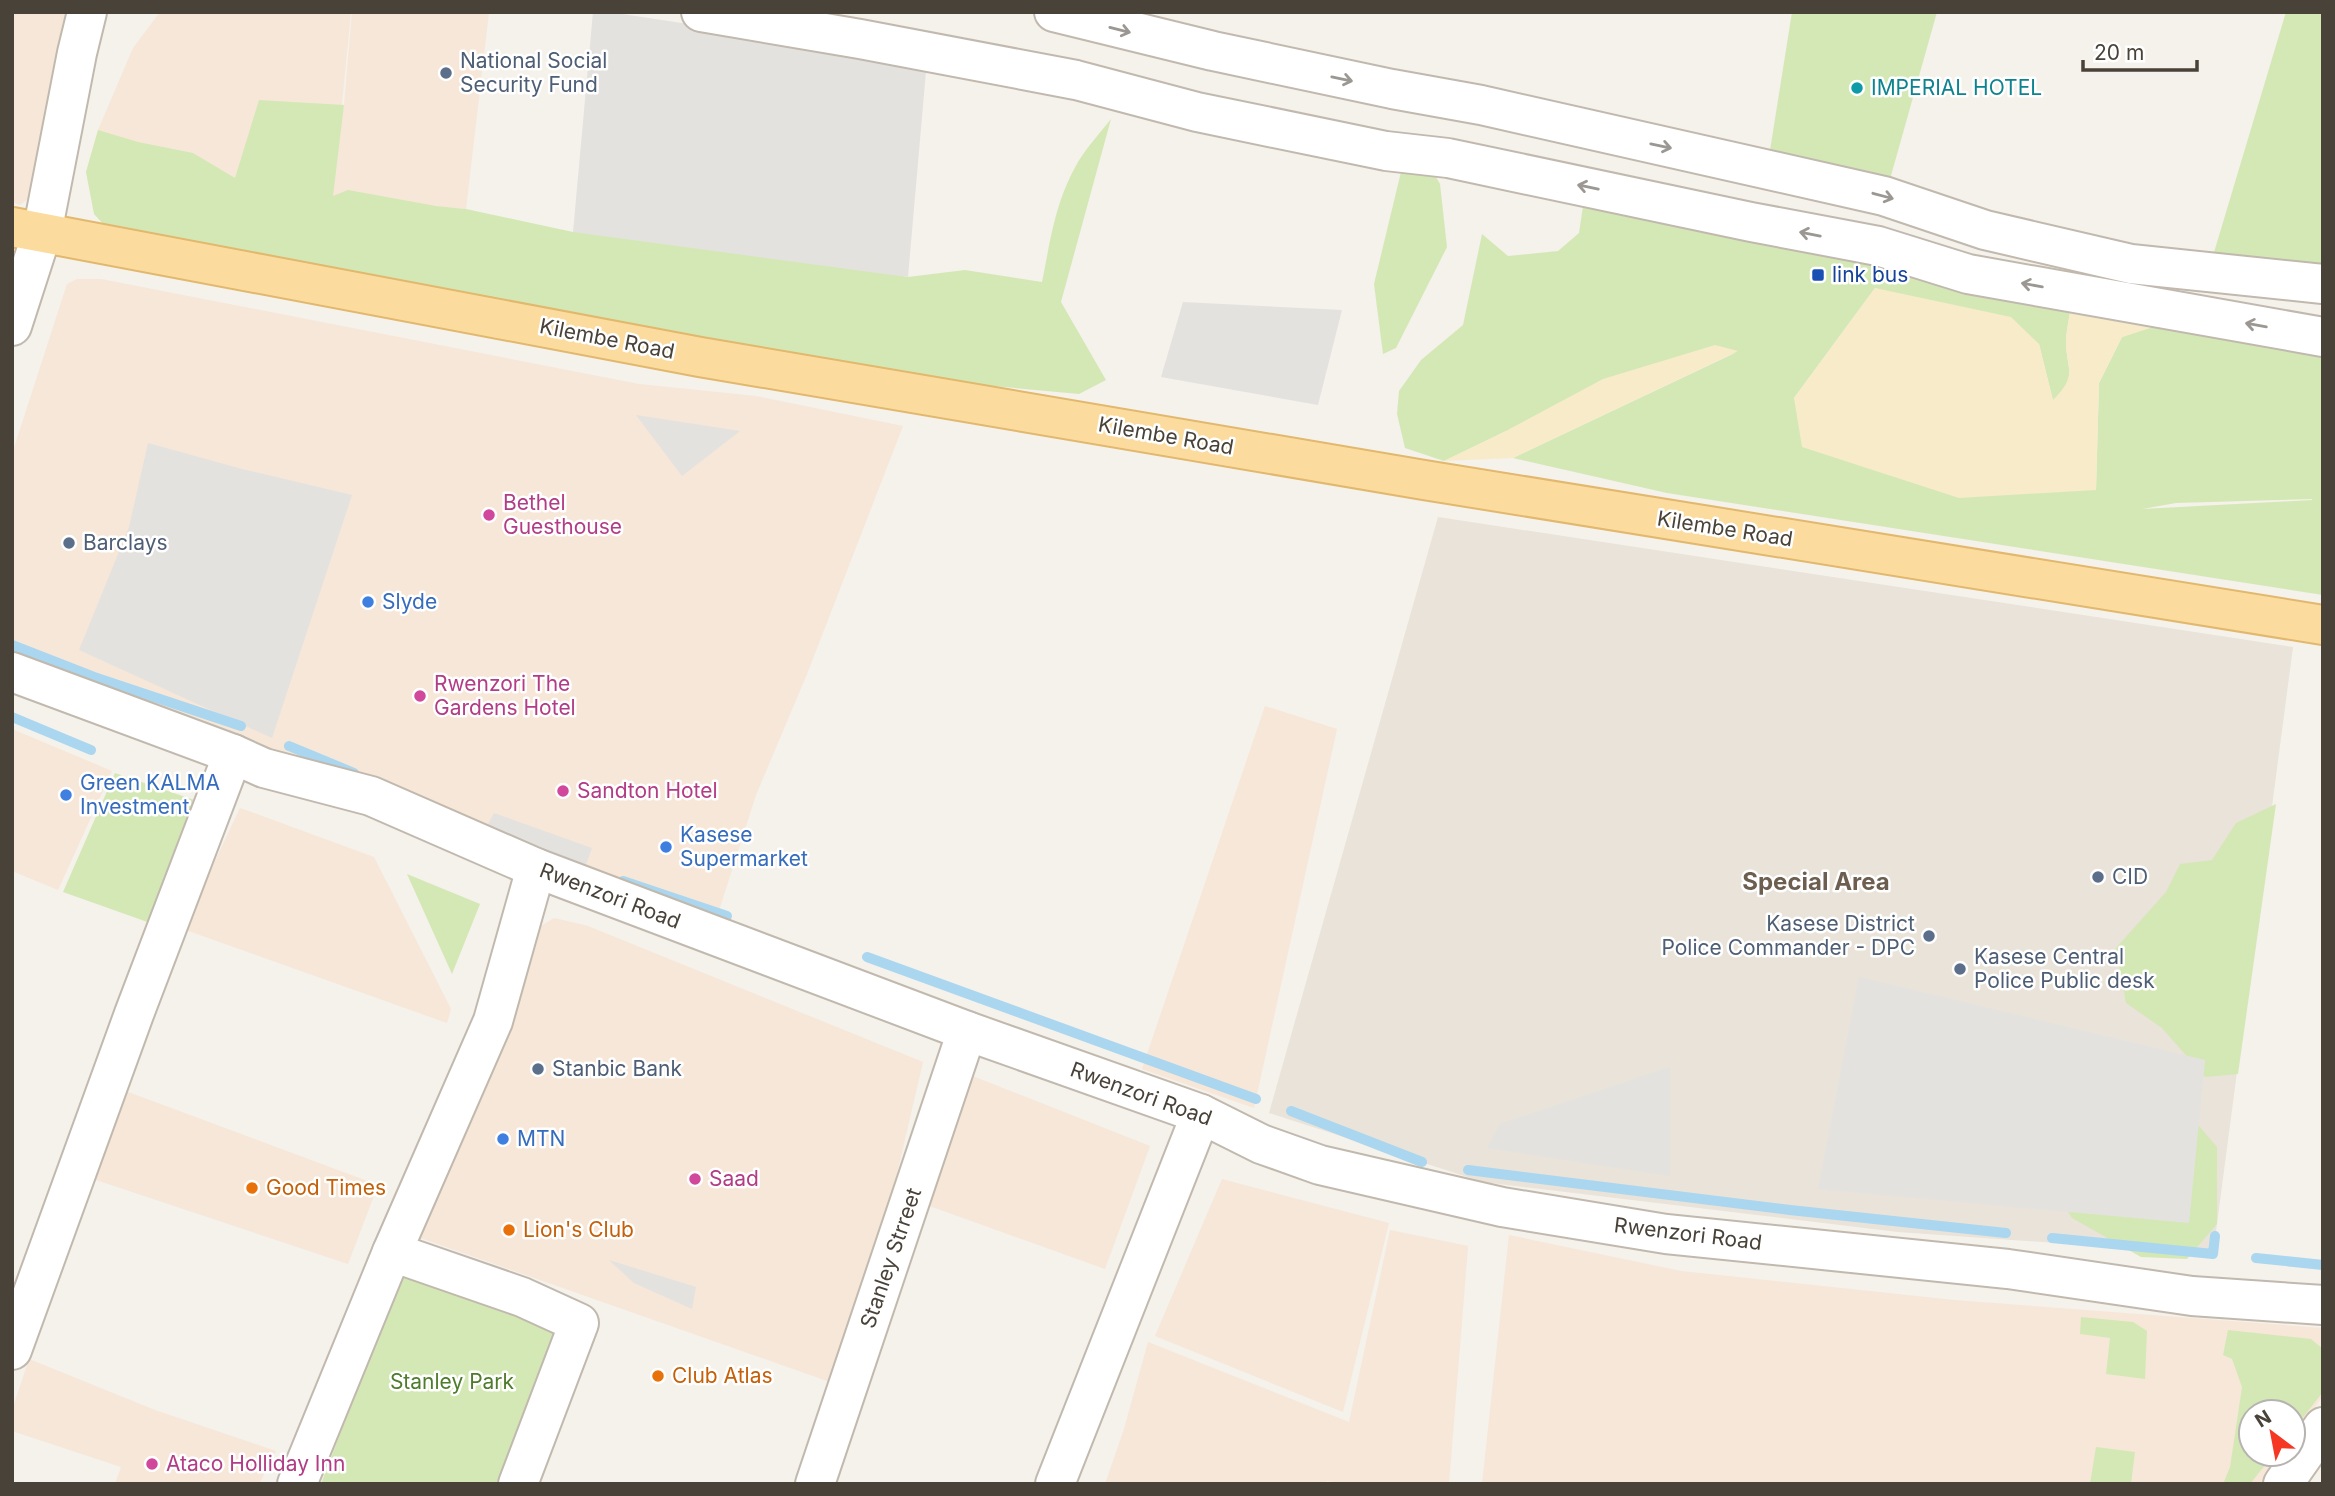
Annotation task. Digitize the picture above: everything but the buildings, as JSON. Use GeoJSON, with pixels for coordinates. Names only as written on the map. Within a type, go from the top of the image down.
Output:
{"type":"FeatureCollection","features":[{"type":"Feature","properties":{"kind":"main road","name":"Kilembe Road"},"geometry":{"type":"LineString","coordinates":[[27,230],[700,357],[1438,483],[2323,625]]}},
{"type":"Feature","properties":{"kind":"street"},"geometry":{"type":"LineString","coordinates":[[12,326],[27,230],[87,12]]}},
{"type":"Feature","properties":{"kind":"street"},"geometry":{"type":"LineString","coordinates":[[701,12],[867,26],[1197,112],[1359,145],[1448,158],[1878,246],[1968,274],[2323,337]]}},
{"type":"Feature","properties":{"kind":"street"},"geometry":{"type":"LineString","coordinates":[[1054,12],[1213,51],[1481,105],[1884,196],[1985,230],[2131,264],[2323,284]]}},
{"type":"Feature","properties":{"kind":"street","name":"Rwenzori Road"},"geometry":{"type":"LineString","coordinates":[[12,672],[264,768],[371,796],[536,868],[967,1031],[1200,1114],[1261,1144],[1320,1165],[1503,1207],[1666,1234],[2008,1269],[2192,1296],[2323,1305]]}},
{"type":"Feature","properties":{"kind":"street"},"geometry":{"type":"LineString","coordinates":[[12,1350],[134,1014],[233,754]]}},
{"type":"Feature","properties":{"kind":"street"},"geometry":{"type":"LineString","coordinates":[[297,1484],[392,1252],[493,1021],[536,868]]}},
{"type":"Feature","properties":{"kind":"street","name":"Stanley Strreet"},"geometry":{"type":"LineString","coordinates":[[815,1484],[967,1031]]}},
{"type":"Feature","properties":{"kind":"street"},"geometry":{"type":"LineString","coordinates":[[1055,1484],[1200,1114]]}},
{"type":"Feature","properties":{"kind":"street"},"geometry":{"type":"LineString","coordinates":[[392,1252],[523,1297],[579,1323],[518,1484]]}},
{"type":"Feature","properties":{"kind":"street"},"geometry":{"type":"LineString","coordinates":[[2283,1484],[2323,1427]]}},
{"type":"Feature","properties":{"kind":"shaded area"},"geometry":{"type":"Polygon","coordinates":[[[12,12],[87,12],[43,188],[20,205],[12,202],[12,12]]]}},
{"type":"Feature","properties":{"kind":"shaded area"},"geometry":{"type":"Polygon","coordinates":[[[160,12],[351,12],[337,154],[352,12],[489,12],[466,209],[332,196],[333,190],[86,172],[98,130],[133,48],[160,12]]]}},
{"type":"Feature","properties":{"kind":"shaded area"},"geometry":{"type":"Polygon","coordinates":[[[593,12],[609,12],[927,60],[908,277],[573,232],[593,12]]]}},
{"type":"Feature","properties":{"kind":"shaded area"},"geometry":{"type":"Polygon","coordinates":[[[77,279],[101,279],[639,384],[756,396],[903,426],[807,674],[756,795],[714,926],[12,653],[12,454],[67,284],[77,279]]]}},
{"type":"Feature","properties":{"kind":"shaded area"},"geometry":{"type":"Polygon","coordinates":[[[1183,302],[1342,310],[1318,405],[1161,377],[1183,302]]]}},
{"type":"Feature","properties":{"kind":"shaded area"},"geometry":{"type":"Polygon","coordinates":[[[636,415],[740,431],[682,476],[636,415]]]}},
{"type":"Feature","properties":{"kind":"shaded area"},"geometry":{"type":"Polygon","coordinates":[[[148,443],[352,495],[272,738],[79,650],[129,527],[148,443]]]}},
{"type":"Feature","properties":{"kind":"shaded area"},"geometry":{"type":"Polygon","coordinates":[[[1438,517],[2293,647],[2213,1254],[1898,1232],[1483,1182],[1269,1113],[1438,517]]]}},
{"type":"Feature","properties":{"kind":"shaded area"},"geometry":{"type":"Polygon","coordinates":[[[1265,706],[1337,729],[1254,1108],[1142,1069],[1265,706]]]}},
{"type":"Feature","properties":{"kind":"shaded area"},"geometry":{"type":"Polygon","coordinates":[[[12,729],[112,771],[58,890],[12,871],[12,729]]]}},
{"type":"Feature","properties":{"kind":"shaded area"},"geometry":{"type":"Polygon","coordinates":[[[240,808],[374,857],[451,1009],[447,1023],[183,929],[240,808]]]}},
{"type":"Feature","properties":{"kind":"shaded area"},"geometry":{"type":"Polygon","coordinates":[[[494,813],[592,848],[577,889],[475,849],[494,813]]]}},
{"type":"Feature","properties":{"kind":"shaded area"},"geometry":{"type":"Polygon","coordinates":[[[554,918],[588,926],[923,1062],[847,1388],[412,1235],[528,934],[554,918]]]}},
{"type":"Feature","properties":{"kind":"shaded area"},"geometry":{"type":"Polygon","coordinates":[[[1859,977],[2205,1060],[2189,1223],[1818,1189],[1859,977]]]}},
{"type":"Feature","properties":{"kind":"shaded area"},"geometry":{"type":"Polygon","coordinates":[[[1670,1067],[1670,1176],[1487,1148],[1500,1124],[1670,1067]]]}},
{"type":"Feature","properties":{"kind":"shaded area"},"geometry":{"type":"Polygon","coordinates":[[[960,1071],[1150,1146],[1105,1269],[910,1199],[960,1071]]]}},
{"type":"Feature","properties":{"kind":"shaded area"},"geometry":{"type":"Polygon","coordinates":[[[120,1089],[378,1185],[348,1264],[87,1177],[120,1089]]]}},
{"type":"Feature","properties":{"kind":"shaded area"},"geometry":{"type":"Polygon","coordinates":[[[1222,1179],[1389,1223],[1343,1412],[1155,1336],[1222,1179]]]}},
{"type":"Feature","properties":{"kind":"shaded area"},"geometry":{"type":"Polygon","coordinates":[[[1390,1230],[1468,1246],[1449,1484],[1343,1484],[1327,1481],[1325,1484],[1105,1484],[1124,1429],[1148,1342],[1349,1422],[1390,1230]]]}},
{"type":"Feature","properties":{"kind":"shaded area"},"geometry":{"type":"Polygon","coordinates":[[[1509,1235],[1681,1271],[1954,1300],[2323,1328],[2323,1396],[2307,1418],[2307,1398],[2237,1398],[2237,1468],[2271,1468],[2260,1484],[1482,1484],[1509,1235]]]}},
{"type":"Feature","properties":{"kind":"shaded area"},"geometry":{"type":"Polygon","coordinates":[[[609,1260],[696,1287],[692,1309],[634,1283],[609,1260]]]}},
{"type":"Feature","properties":{"kind":"shaded area"},"geometry":{"type":"Polygon","coordinates":[[[29,1359],[155,1410],[276,1451],[259,1484],[115,1484],[121,1467],[12,1431],[12,1410],[29,1359]]]}},
{"type":"Feature","properties":{"kind":"green space"},"geometry":{"type":"Polygon","coordinates":[[[1792,12],[1937,12],[1885,197],[1765,182],[1792,12]]]}},
{"type":"Feature","properties":{"kind":"green space"},"geometry":{"type":"Polygon","coordinates":[[[2286,12],[2323,12],[2323,299],[2209,269],[2286,12]]]}},
{"type":"Feature","properties":{"kind":"green space"},"geometry":{"type":"Polygon","coordinates":[[[259,100],[344,105],[333,196],[348,190],[466,209],[573,232],[588,218],[908,277],[965,270],[1042,282],[1064,191],[1082,156],[1111,119],[1061,302],[1106,380],[1079,394],[939,381],[573,313],[114,236],[94,214],[86,172],[98,130],[138,142],[193,153],[235,178],[259,100]]]}},
{"type":"Feature","properties":{"kind":"green space"},"geometry":{"type":"Polygon","coordinates":[[[1429,165],[1440,184],[1447,247],[1396,348],[1383,354],[1374,284],[1401,172],[1429,165]]]}},
{"type":"Feature","properties":{"kind":"green space"},"geometry":{"type":"Polygon","coordinates":[[[1586,186],[2071,304],[2066,338],[2069,377],[2053,401],[2039,344],[1875,288],[1794,398],[2096,490],[2099,383],[2122,337],[2171,321],[2323,355],[2323,595],[1667,493],[1513,458],[1737,352],[1504,432],[1444,461],[1405,448],[1397,414],[1399,391],[1421,360],[1463,325],[1482,234],[1508,256],[1558,251],[1579,233],[1586,186]],[[2312,500],[2176,503],[2142,509],[2312,500]]]}},
{"type":"Feature","properties":{"kind":"green space"},"geometry":{"type":"Polygon","coordinates":[[[115,773],[203,803],[153,924],[63,892],[115,773]]]}},
{"type":"Feature","properties":{"kind":"green space"},"geometry":{"type":"Polygon","coordinates":[[[2276,804],[2238,1074],[2205,1077],[2162,1028],[2126,1003],[2116,948],[2166,892],[2180,864],[2212,860],[2236,823],[2276,804]]]}},
{"type":"Feature","properties":{"kind":"green space"},"geometry":{"type":"Polygon","coordinates":[[[407,874],[480,904],[452,974],[407,874]]]}},
{"type":"Feature","properties":{"kind":"green space"},"geometry":{"type":"Polygon","coordinates":[[[2181,1105],[2217,1147],[2217,1224],[2187,1259],[2141,1257],[2072,1218],[2045,1174],[2181,1105]]]}},
{"type":"Feature","properties":{"kind":"green space","name":"Stanley Park"},"geometry":{"type":"Polygon","coordinates":[[[403,1267],[565,1329],[504,1484],[321,1484],[403,1267]]]}},
{"type":"Feature","properties":{"kind":"green space"},"geometry":{"type":"Polygon","coordinates":[[[2081,1317],[2133,1322],[2147,1331],[2145,1379],[2106,1374],[2110,1338],[2080,1334],[2081,1317]]]}},
{"type":"Feature","properties":{"kind":"green space"},"geometry":{"type":"Polygon","coordinates":[[[2228,1330],[2311,1339],[2323,1349],[2323,1392],[2307,1412],[2307,1398],[2240,1398],[2242,1387],[2232,1359],[2223,1355],[2228,1330]]]}},
{"type":"Feature","properties":{"kind":"green space"},"geometry":{"type":"Polygon","coordinates":[[[2237,1420],[2237,1468],[2263,1468],[2250,1484],[2223,1484],[2230,1467],[2237,1420]]]}},
{"type":"Feature","properties":{"kind":"green space"},"geometry":{"type":"Polygon","coordinates":[[[2096,1447],[2135,1452],[2131,1484],[2090,1484],[2096,1447]]]}},
{"type":"Feature","properties":{"kind":"sand"},"geometry":{"type":"Polygon","coordinates":[[[1875,288],[2011,317],[2039,344],[2053,400],[2069,377],[2066,338],[2071,304],[2171,321],[2122,337],[2099,383],[2096,490],[1959,498],[1802,447],[1794,398],[1875,288]]]}},
{"type":"Feature","properties":{"kind":"sand"},"geometry":{"type":"Polygon","coordinates":[[[1715,345],[1738,351],[1513,458],[1444,461],[1603,379],[1715,345]]]}},
{"type":"Feature","properties":{"kind":"waterway"},"geometry":{"type":"LineString","coordinates":[[12,645],[94,677],[241,726]]}},
{"type":"Feature","properties":{"kind":"waterway"},"geometry":{"type":"LineString","coordinates":[[12,717],[91,750]]}},
{"type":"Feature","properties":{"kind":"waterway"},"geometry":{"type":"LineString","coordinates":[[289,746],[354,773]]}},
{"type":"Feature","properties":{"kind":"waterway"},"geometry":{"type":"LineString","coordinates":[[623,881],[727,916]]}},
{"type":"Feature","properties":{"kind":"waterway"},"geometry":{"type":"LineString","coordinates":[[867,957],[1256,1099]]}},
{"type":"Feature","properties":{"kind":"waterway"},"geometry":{"type":"LineString","coordinates":[[1291,1111],[1422,1162]]}},
{"type":"Feature","properties":{"kind":"waterway"},"geometry":{"type":"LineString","coordinates":[[1468,1170],[1790,1210],[2006,1233]]}},
{"type":"Feature","properties":{"kind":"waterway"},"geometry":{"type":"LineString","coordinates":[[2052,1238],[2213,1254],[2215,1236]]}},
{"type":"Feature","properties":{"kind":"waterway"},"geometry":{"type":"LineString","coordinates":[[2256,1258],[2323,1265]]}},
{"type":"Feature","properties":{"kind":"place","name":"National Social Security Fund"},"geometry":{"type":"Point","coordinates":[446,73]}},
{"type":"Feature","properties":{"kind":"place","name":"IMPERIAL HOTEL"},"geometry":{"type":"Point","coordinates":[1857,88]}},
{"type":"Feature","properties":{"kind":"place","name":"link bus"},"geometry":{"type":"Point","coordinates":[1818,275]}},
{"type":"Feature","properties":{"kind":"place","name":"Bethel Guesthouse"},"geometry":{"type":"Point","coordinates":[489,515]}},
{"type":"Feature","properties":{"kind":"place","name":"Barclays"},"geometry":{"type":"Point","coordinates":[69,543]}},
{"type":"Feature","properties":{"kind":"place","name":"Slyde"},"geometry":{"type":"Point","coordinates":[368,602]}},
{"type":"Feature","properties":{"kind":"place","name":"Rwenzori The Gardens Hotel"},"geometry":{"type":"Point","coordinates":[420,696]}},
{"type":"Feature","properties":{"kind":"place","name":"Sandton Hotel"},"geometry":{"type":"Point","coordinates":[563,791]}},
{"type":"Feature","properties":{"kind":"place","name":"Green KALMA Investment"},"geometry":{"type":"Point","coordinates":[66,795]}},
{"type":"Feature","properties":{"kind":"place","name":"Kasese Supermarket"},"geometry":{"type":"Point","coordinates":[666,847]}},
{"type":"Feature","properties":{"kind":"place","name":"CID"},"geometry":{"type":"Point","coordinates":[2098,877]}},
{"type":"Feature","properties":{"kind":"place","name":"Kasese District Police Commander - DPC"},"geometry":{"type":"Point","coordinates":[1929,936]}},
{"type":"Feature","properties":{"kind":"place","name":"Kasese Central Police Public desk"},"geometry":{"type":"Point","coordinates":[1960,969]}},
{"type":"Feature","properties":{"kind":"place","name":"Stanbic Bank"},"geometry":{"type":"Point","coordinates":[538,1069]}},
{"type":"Feature","properties":{"kind":"place","name":"MTN"},"geometry":{"type":"Point","coordinates":[503,1139]}},
{"type":"Feature","properties":{"kind":"place","name":"Saad"},"geometry":{"type":"Point","coordinates":[695,1179]}},
{"type":"Feature","properties":{"kind":"place","name":"Good Times"},"geometry":{"type":"Point","coordinates":[252,1188]}},
{"type":"Feature","properties":{"kind":"place","name":"Lion's Club"},"geometry":{"type":"Point","coordinates":[509,1230]}},
{"type":"Feature","properties":{"kind":"place","name":"Club Atlas"},"geometry":{"type":"Point","coordinates":[658,1376]}},
{"type":"Feature","properties":{"kind":"place","name":"Ataco Holliday Inn"},"geometry":{"type":"Point","coordinates":[152,1464]}},
{"type":"Feature","properties":{"kind":"district","name":"Special Area"},"geometry":{"type":"Point","coordinates":[1816,882]}}]}
